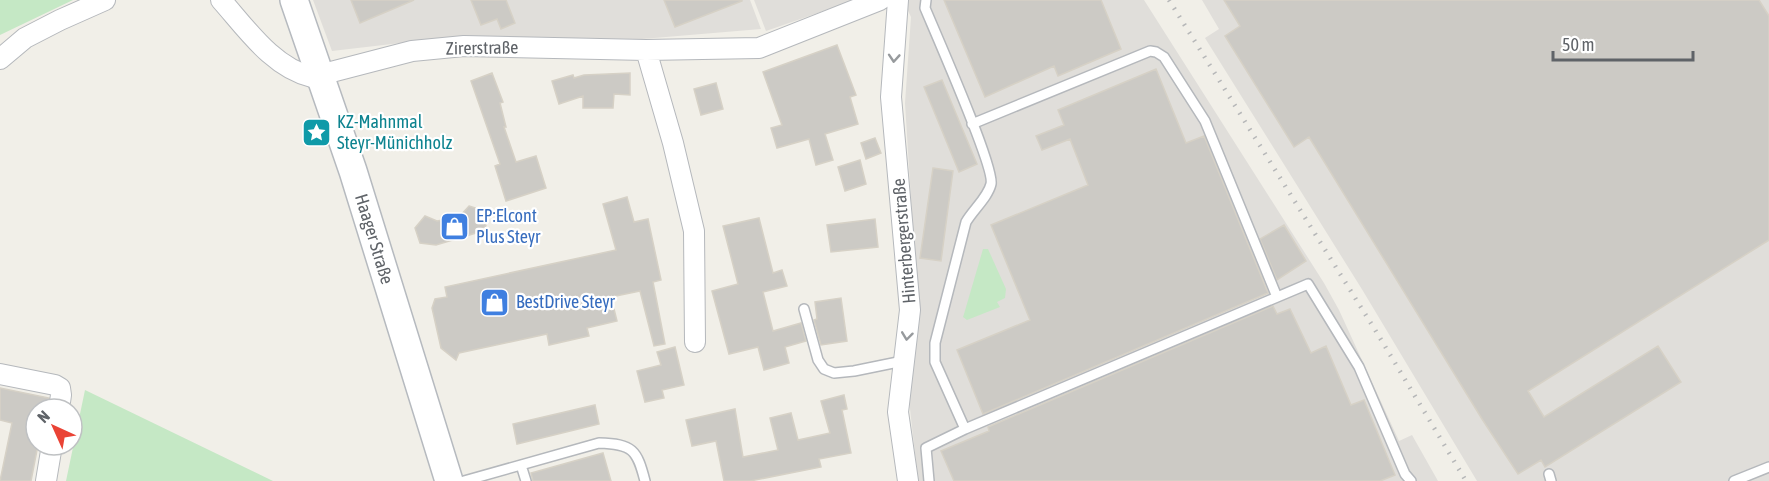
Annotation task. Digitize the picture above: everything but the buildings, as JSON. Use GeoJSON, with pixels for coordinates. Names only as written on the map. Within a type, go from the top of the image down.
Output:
{"type":"FeatureCollection","features":[{"type":"Feature","properties":{"kind":"main road","name":"Haager Straße"},"geometry":{"type":"LineString","coordinates":[[294,0],[356,182],[449,481]]}},
{"type":"Feature","properties":{"kind":"street"},"geometry":{"type":"LineString","coordinates":[[0,59],[25,38],[105,0]]}},
{"type":"Feature","properties":{"kind":"street"},"geometry":{"type":"LineString","coordinates":[[221,0],[266,50],[301,75],[320,77]]}},
{"type":"Feature","properties":{"kind":"street","name":"Zirerstraße"},"geometry":{"type":"LineString","coordinates":[[320,77],[412,51],[464,46],[646,50],[759,48],[880,0]]}},
{"type":"Feature","properties":{"kind":"street","name":"Hinterbergerstraße"},"geometry":{"type":"LineString","coordinates":[[898,0],[891,97],[910,310],[898,412],[908,481]]}},
{"type":"Feature","properties":{"kind":"street"},"geometry":{"type":"LineString","coordinates":[[646,50],[691,216],[694,241],[695,342]]}},
{"type":"Feature","properties":{"kind":"street"},"geometry":{"type":"LineString","coordinates":[[0,374],[55,385],[60,388],[61,397]]}},
{"type":"Feature","properties":{"kind":"street"},"geometry":{"type":"LineString","coordinates":[[46,481],[50,457]]}},
{"type":"Feature","properties":{"kind":"lane"},"geometry":{"type":"LineString","coordinates":[[926,0],[925,8],[991,174],[988,191],[966,222],[935,343],[935,362],[965,429]]}},
{"type":"Feature","properties":{"kind":"lane"},"geometry":{"type":"LineString","coordinates":[[972,124],[1149,51],[1156,52],[1164,57],[1205,121],[1277,297]]}},
{"type":"Feature","properties":{"kind":"lane"},"geometry":{"type":"LineString","coordinates":[[929,481],[926,448],[965,429],[1308,284],[1359,368],[1405,474],[1411,481]]}},
{"type":"Feature","properties":{"kind":"lane"},"geometry":{"type":"LineString","coordinates":[[804,309],[818,360],[824,369],[834,373],[904,361]]}},
{"type":"Feature","properties":{"kind":"lane"},"geometry":{"type":"LineString","coordinates":[[464,481],[599,442],[616,443],[630,449],[639,458],[645,481]]}},
{"type":"Feature","properties":{"kind":"lane"},"geometry":{"type":"LineString","coordinates":[[521,465],[526,481]]}},
{"type":"Feature","properties":{"kind":"lane"},"geometry":{"type":"LineString","coordinates":[[1734,481],[1769,467]]}},
{"type":"Feature","properties":{"kind":"shaded area"},"geometry":{"type":"Polygon","coordinates":[[[313,0],[750,0],[761,29],[642,39],[452,37],[332,51],[313,0]]]}},
{"type":"Feature","properties":{"kind":"shaded area"},"geometry":{"type":"Polygon","coordinates":[[[754,0],[855,0],[766,31],[754,0]]]}},
{"type":"Feature","properties":{"kind":"shaded area"},"geometry":{"type":"Polygon","coordinates":[[[903,0],[1144,0],[1324,283],[1339,310],[1399,441],[1412,435],[1438,481],[918,481],[909,400],[917,297],[905,103],[911,17],[903,0]]]}},
{"type":"Feature","properties":{"kind":"shaded area"},"geometry":{"type":"Polygon","coordinates":[[[1202,0],[1769,0],[1769,481],[1477,481],[1363,291],[1205,38],[1219,29],[1202,0]]]}},
{"type":"Feature","properties":{"kind":"green space"},"geometry":{"type":"Polygon","coordinates":[[[0,0],[73,0],[0,35],[0,0]]]}},
{"type":"Feature","properties":{"kind":"green space"},"geometry":{"type":"Polygon","coordinates":[[[983,249],[988,249],[1006,289],[1005,298],[997,302],[1000,307],[967,320],[963,317],[983,249]]]}},
{"type":"Feature","properties":{"kind":"green space"},"geometry":{"type":"Polygon","coordinates":[[[85,390],[273,481],[66,481],[71,457],[84,457],[85,390]]]}},
{"type":"Feature","properties":{"kind":"railway"},"geometry":{"type":"LineString","coordinates":[[1169,0],[1377,333],[1466,481]]}},
{"type":"Feature","properties":{"kind":"place","name":"KZ-Mahnmal Steyr-Münichholz"},"geometry":{"type":"Point","coordinates":[316,132]}},
{"type":"Feature","properties":{"kind":"place","name":"EP:Elcont Plus Steyr"},"geometry":{"type":"Point","coordinates":[455,226]}},
{"type":"Feature","properties":{"kind":"place","name":"BestDrive Steyr"},"geometry":{"type":"Point","coordinates":[495,302]}}]}
